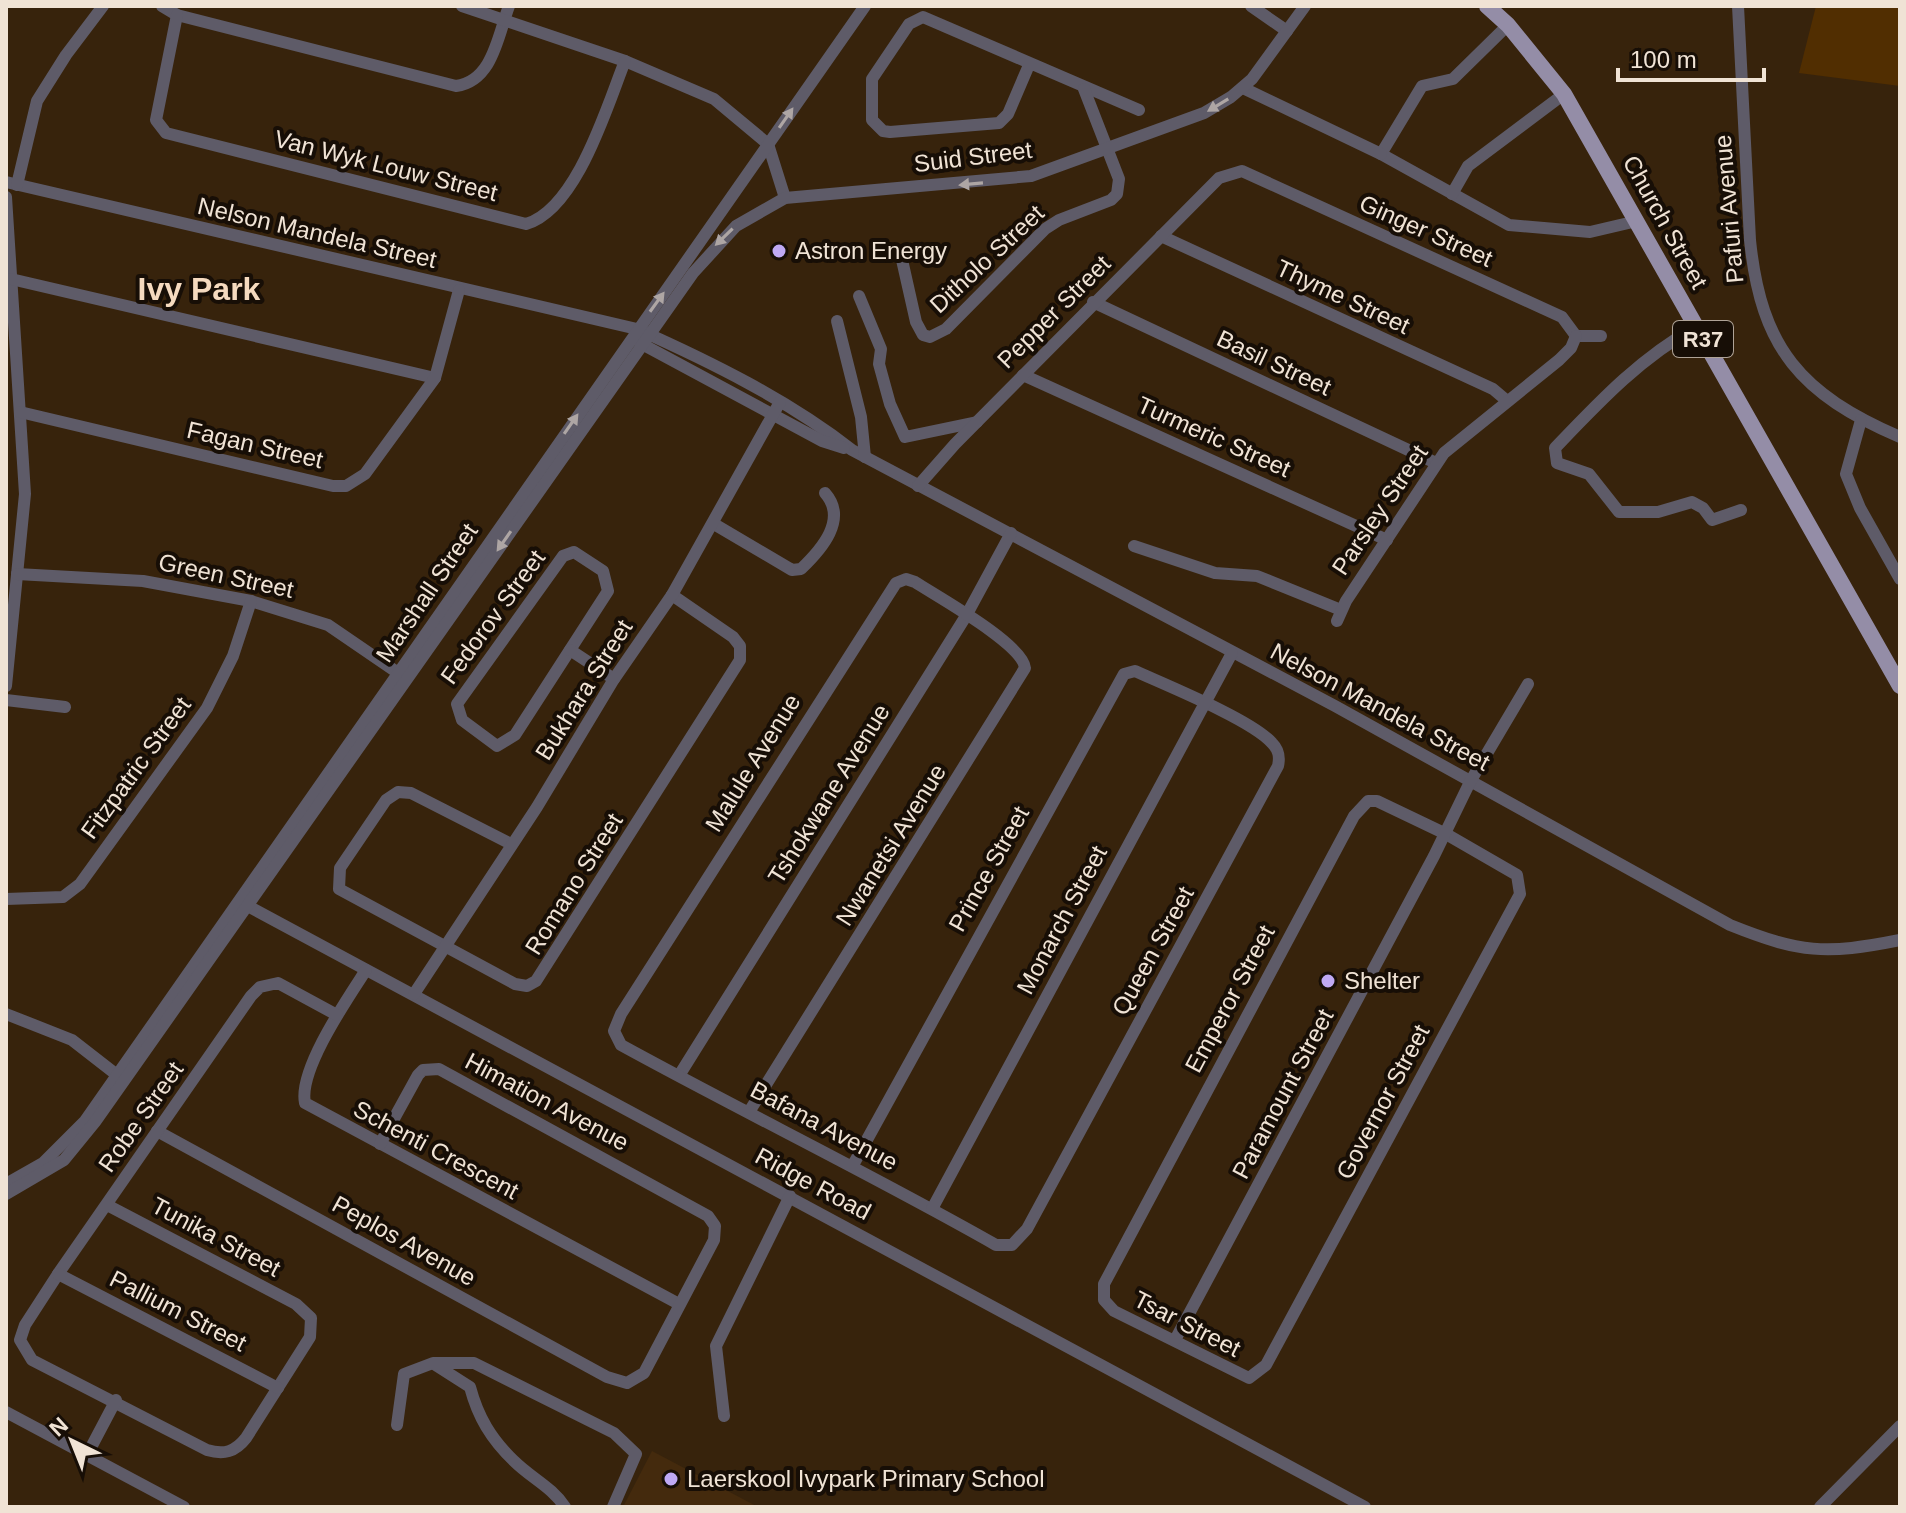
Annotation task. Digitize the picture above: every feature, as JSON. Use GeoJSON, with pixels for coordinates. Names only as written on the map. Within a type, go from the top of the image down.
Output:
{"type":"FeatureCollection","features":[{"type":"Feature","properties":{"kind":"main road","name":"Church Street"},"geometry":{"type":"LineString","coordinates":[[1487,6],[1508,25],[1564,94],[1900,686]]}},
{"type":"Feature","properties":{"kind":"street"},"geometry":{"type":"LineString","coordinates":[[11,183],[37,101],[66,55],[103,6]]}},
{"type":"Feature","properties":{"kind":"street"},"geometry":{"type":"LineString","coordinates":[[162,6],[177,15],[456,86],[473,81],[486,69],[509,6]]}},
{"type":"Feature","properties":{"kind":"street"},"geometry":{"type":"LineString","coordinates":[[462,6],[625,61],[714,99],[768,144],[785,198]]}},
{"type":"Feature","properties":{"kind":"street","name":"Marshall Street"},"geometry":{"type":"LineString","coordinates":[[6,1194],[48,1171],[80,1142],[403,676],[634,334],[865,6]]}},
{"type":"Feature","properties":{"kind":"street"},"geometry":{"type":"LineString","coordinates":[[1251,6],[1287,31]]}},
{"type":"Feature","properties":{"kind":"street","name":"Suid Street"},"geometry":{"type":"LineString","coordinates":[[647,340],[709,251],[736,226],[785,198],[992,182],[1031,176],[1204,113],[1243,88],[1305,6]]}},
{"type":"Feature","properties":{"kind":"street","name":"Pafuri Avenue"},"geometry":{"type":"LineString","coordinates":[[1738,6],[1750,240],[1754,278],[1764,317],[1776,345],[1806,382],[1861,420],[1900,437]]}},
{"type":"Feature","properties":{"kind":"street","name":"Van Wyk Louw Street"},"geometry":{"type":"LineString","coordinates":[[177,15],[156,120],[166,133],[526,224],[551,209],[586,157],[625,61]]}},
{"type":"Feature","properties":{"kind":"street"},"geometry":{"type":"LineString","coordinates":[[1029,65],[1008,114],[999,123],[890,132],[883,131],[872,120],[870,83],[915,19],[933,19],[1029,65],[1139,110]]}},
{"type":"Feature","properties":{"kind":"street"},"geometry":{"type":"LineString","coordinates":[[1381,154],[1422,86],[1453,79],[1508,25]]}},
{"type":"Feature","properties":{"kind":"street"},"geometry":{"type":"LineString","coordinates":[[1243,88],[1381,154],[1509,225],[1590,232],[1637,221]]}},
{"type":"Feature","properties":{"kind":"street"},"geometry":{"type":"LineString","coordinates":[[1084,89],[1108,148]]}},
{"type":"Feature","properties":{"kind":"street"},"geometry":{"type":"LineString","coordinates":[[1452,194],[1468,166],[1564,94]]}},
{"type":"Feature","properties":{"kind":"street","name":"Ditholo Street"},"geometry":{"type":"LineString","coordinates":[[900,251],[918,328],[923,335],[937,335],[1045,229],[1059,220],[1111,200],[1117,194],[1119,179],[1108,148]]}},
{"type":"Feature","properties":{"kind":"street","name":"Ginger Street"},"geometry":{"type":"LineString","coordinates":[[1226,173],[1242,171],[1562,317],[1576,336]]}},
{"type":"Feature","properties":{"kind":"street","name":"Pepper Street"},"geometry":{"type":"LineString","coordinates":[[918,486],[1093,302],[1226,173]]}},
{"type":"Feature","properties":{"kind":"street","name":"Nelson Mandela Street"},"geometry":{"type":"LineString","coordinates":[[11,183],[618,327],[727,380],[777,408],[822,441],[852,450],[1011,533],[1730,925],[1765,939],[1814,950],[1900,940]]}},
{"type":"Feature","properties":{"kind":"street"},"geometry":{"type":"LineString","coordinates":[[6,197],[25,494],[6,686]]}},
{"type":"Feature","properties":{"kind":"street","name":"Thyme Street"},"geometry":{"type":"LineString","coordinates":[[1161,236],[1493,389],[1506,400]]}},
{"type":"Feature","properties":{"kind":"street"},"geometry":{"type":"LineString","coordinates":[[11,279],[435,378]]}},
{"type":"Feature","properties":{"kind":"street","name":"Fagan Street"},"geometry":{"type":"LineString","coordinates":[[20,412],[333,486],[346,486],[365,474],[435,378],[459,290]]}},
{"type":"Feature","properties":{"kind":"street"},"geometry":{"type":"LineString","coordinates":[[859,296],[881,349],[883,377],[905,437],[977,422]]}},
{"type":"Feature","properties":{"kind":"street","name":"Basil Street"},"geometry":{"type":"LineString","coordinates":[[1093,302],[1436,463]]}},
{"type":"Feature","properties":{"kind":"street"},"geometry":{"type":"LineString","coordinates":[[837,321],[861,417],[865,457]]}},
{"type":"Feature","properties":{"kind":"street"},"geometry":{"type":"LineString","coordinates":[[1696,327],[1664,344],[1619,381],[1555,448],[1557,463],[1589,474],[1619,512],[1658,512],[1692,502],[1703,508],[1712,520],[1741,510]]}},
{"type":"Feature","properties":{"kind":"street"},"geometry":{"type":"LineString","coordinates":[[1576,336],[1601,336]]}},
{"type":"Feature","properties":{"kind":"street","name":"Parsley Street"},"geometry":{"type":"LineString","coordinates":[[1134,546],[1215,573],[1257,576],[1339,616],[1436,463],[1451,445],[1559,360],[1571,348],[1576,336]]}},
{"type":"Feature","properties":{"kind":"street","name":"Marshall Street"},"geometry":{"type":"LineString","coordinates":[[403,676],[647,340]]}},
{"type":"Feature","properties":{"kind":"street","name":"Turmeric Street"},"geometry":{"type":"LineString","coordinates":[[1023,375],[1387,540]]}},
{"type":"Feature","properties":{"kind":"street","name":"Bukhara Street"},"geometry":{"type":"LineString","coordinates":[[414,994],[614,679],[672,595],[777,408]]}},
{"type":"Feature","properties":{"kind":"street"},"geometry":{"type":"LineString","coordinates":[[1861,420],[1846,474],[1860,508],[1900,579]]}},
{"type":"Feature","properties":{"kind":"street"},"geometry":{"type":"LineString","coordinates":[[714,524],[792,570],[801,569],[831,531],[837,518],[833,501],[825,493]]}},
{"type":"Feature","properties":{"kind":"street","name":"Tshokwane Avenue"},"geometry":{"type":"LineString","coordinates":[[680,1074],[966,616],[1011,533]]}},
{"type":"Feature","properties":{"kind":"street","name":"Fedorov Street"},"geometry":{"type":"LineString","coordinates":[[574,552],[603,571],[608,591],[570,650],[509,741],[497,746],[458,715],[457,704],[466,691],[563,556],[574,552]]}},
{"type":"Feature","properties":{"kind":"street","name":"Green Street"},"geometry":{"type":"LineString","coordinates":[[17,574],[143,581],[251,601],[328,625],[403,676]]}},
{"type":"Feature","properties":{"kind":"street","name":"Malule Avenue"},"geometry":{"type":"LineString","coordinates":[[616,1039],[614,1031],[621,1014],[888,590],[906,579],[915,582],[966,616]]}},
{"type":"Feature","properties":{"kind":"street","name":"Romano Street"},"geometry":{"type":"LineString","coordinates":[[511,844],[404,791],[386,800],[340,868],[338,881],[343,893],[445,948],[521,986],[536,981],[740,660],[740,646],[733,637],[672,595]]}},
{"type":"Feature","properties":{"kind":"street","name":"Fitzpatric Street"},"geometry":{"type":"LineString","coordinates":[[6,899],[63,897],[73,892],[207,708],[233,656],[251,601]]}},
{"type":"Feature","properties":{"kind":"street","name":"Nwanetsi Avenue"},"geometry":{"type":"LineString","coordinates":[[749,1112],[1023,673],[1025,662],[1014,649],[966,616]]}},
{"type":"Feature","properties":{"kind":"street"},"geometry":{"type":"LineString","coordinates":[[570,650],[614,679]]}},
{"type":"Feature","properties":{"kind":"street","name":"Monarch Street"},"geometry":{"type":"LineString","coordinates":[[932,1209],[1232,653]]}},
{"type":"Feature","properties":{"kind":"street","name":"Prince Street"},"geometry":{"type":"LineString","coordinates":[[853,1165],[1116,681],[1124,674],[1135,671],[1204,703]]}},
{"type":"Feature","properties":{"kind":"street","name":"Paramount Street"},"geometry":{"type":"LineString","coordinates":[[1175,1340],[1446,834],[1470,782],[1528,684]]}},
{"type":"Feature","properties":{"kind":"street"},"geometry":{"type":"LineString","coordinates":[[6,700],[65,707]]}},
{"type":"Feature","properties":{"kind":"street","name":"Queen Street"},"geometry":{"type":"LineString","coordinates":[[1012,1245],[1027,1229],[1278,766],[1278,752],[1268,739],[1204,703]]}},
{"type":"Feature","properties":{"kind":"street","name":"Emperor Street"},"geometry":{"type":"LineString","coordinates":[[1104,1300],[1106,1275],[1360,806],[1368,801],[1377,801],[1446,834]]}},
{"type":"Feature","properties":{"kind":"street","name":"Governor Street"},"geometry":{"type":"LineString","coordinates":[[1255,1376],[1266,1365],[1520,894],[1517,875],[1446,834]]}},
{"type":"Feature","properties":{"kind":"street","name":"Marshall Street"},"geometry":{"type":"LineString","coordinates":[[6,1184],[43,1163],[68,1141],[244,904]]}},
{"type":"Feature","properties":{"kind":"street","name":"Ridge Road"},"geometry":{"type":"LineString","coordinates":[[244,904],[1365,1507]]}},
{"type":"Feature","properties":{"kind":"street","name":"Schenti Crescent"},"geometry":{"type":"LineString","coordinates":[[366,970],[337,1015],[304,1088],[305,1103],[679,1304]]}},
{"type":"Feature","properties":{"kind":"street","name":"Robe Street"},"geometry":{"type":"LineString","coordinates":[[116,1400],[32,1360],[20,1340],[25,1325],[260,987],[270,983],[285,986],[337,1015]]}},
{"type":"Feature","properties":{"kind":"street"},"geometry":{"type":"LineString","coordinates":[[6,1014],[72,1040],[117,1075]]}},
{"type":"Feature","properties":{"kind":"street","name":"Bafana Avenue"},"geometry":{"type":"LineString","coordinates":[[616,1039],[996,1245],[1012,1245]]}},
{"type":"Feature","properties":{"kind":"street","name":"Himation Avenue"},"geometry":{"type":"LineString","coordinates":[[380,1144],[418,1075],[423,1070],[439,1069],[697,1209],[712,1221],[714,1240],[679,1304]]}},
{"type":"Feature","properties":{"kind":"street","name":"Peplos Avenue"},"geometry":{"type":"LineString","coordinates":[[157,1131],[620,1382],[632,1381],[644,1373],[679,1304]]}},
{"type":"Feature","properties":{"kind":"street"},"geometry":{"type":"LineString","coordinates":[[724,1416],[716,1346],[790,1196]]}},
{"type":"Feature","properties":{"kind":"street","name":"Tunika Street"},"geometry":{"type":"LineString","coordinates":[[107,1205],[305,1310],[313,1324],[310,1337],[278,1388]]}},
{"type":"Feature","properties":{"kind":"street","name":"Pallium Street"},"geometry":{"type":"LineString","coordinates":[[58,1274],[278,1388]]}},
{"type":"Feature","properties":{"kind":"street","name":"Tsar Street"},"geometry":{"type":"LineString","coordinates":[[1104,1300],[1114,1311],[1242,1376],[1255,1376]]}},
{"type":"Feature","properties":{"kind":"street"},"geometry":{"type":"LineString","coordinates":[[433,1363],[470,1387],[479,1421],[514,1462],[558,1495],[565,1507]]}},
{"type":"Feature","properties":{"kind":"street"},"geometry":{"type":"LineString","coordinates":[[397,1425],[404,1374],[433,1363],[474,1363],[614,1433],[636,1454],[613,1507]]}},
{"type":"Feature","properties":{"kind":"street"},"geometry":{"type":"LineString","coordinates":[[87,1455],[116,1400],[207,1450],[227,1453],[246,1438],[278,1388]]}},
{"type":"Feature","properties":{"kind":"street"},"geometry":{"type":"LineString","coordinates":[[6,1412],[184,1507]]}},
{"type":"Feature","properties":{"kind":"street"},"geometry":{"type":"LineString","coordinates":[[1820,1507],[1900,1426]]}},
{"type":"Feature","properties":{"kind":"shaded area"},"geometry":{"type":"Polygon","coordinates":[[[1816,6],[1900,6],[1900,86],[1799,73],[1816,6]]]}},
{"type":"Feature","properties":{"kind":"shaded area","name":"Laerskool Ivypark Primary School"},"geometry":{"type":"Polygon","coordinates":[[[652,1451],[758,1507],[623,1507],[652,1451]]]}},
{"type":"Feature","properties":{"kind":"place","name":"Astron Energy"},"geometry":{"type":"Point","coordinates":[779,251]}},
{"type":"Feature","properties":{"kind":"place","name":"Shelter"},"geometry":{"type":"Point","coordinates":[1328,981]}},
{"type":"Feature","properties":{"kind":"place","name":"Laerskool Ivypark Primary School"},"geometry":{"type":"Point","coordinates":[671,1479]}},
{"type":"Feature","properties":{"kind":"district","name":"Ivy Park"},"geometry":{"type":"Point","coordinates":[199,289]}}]}
